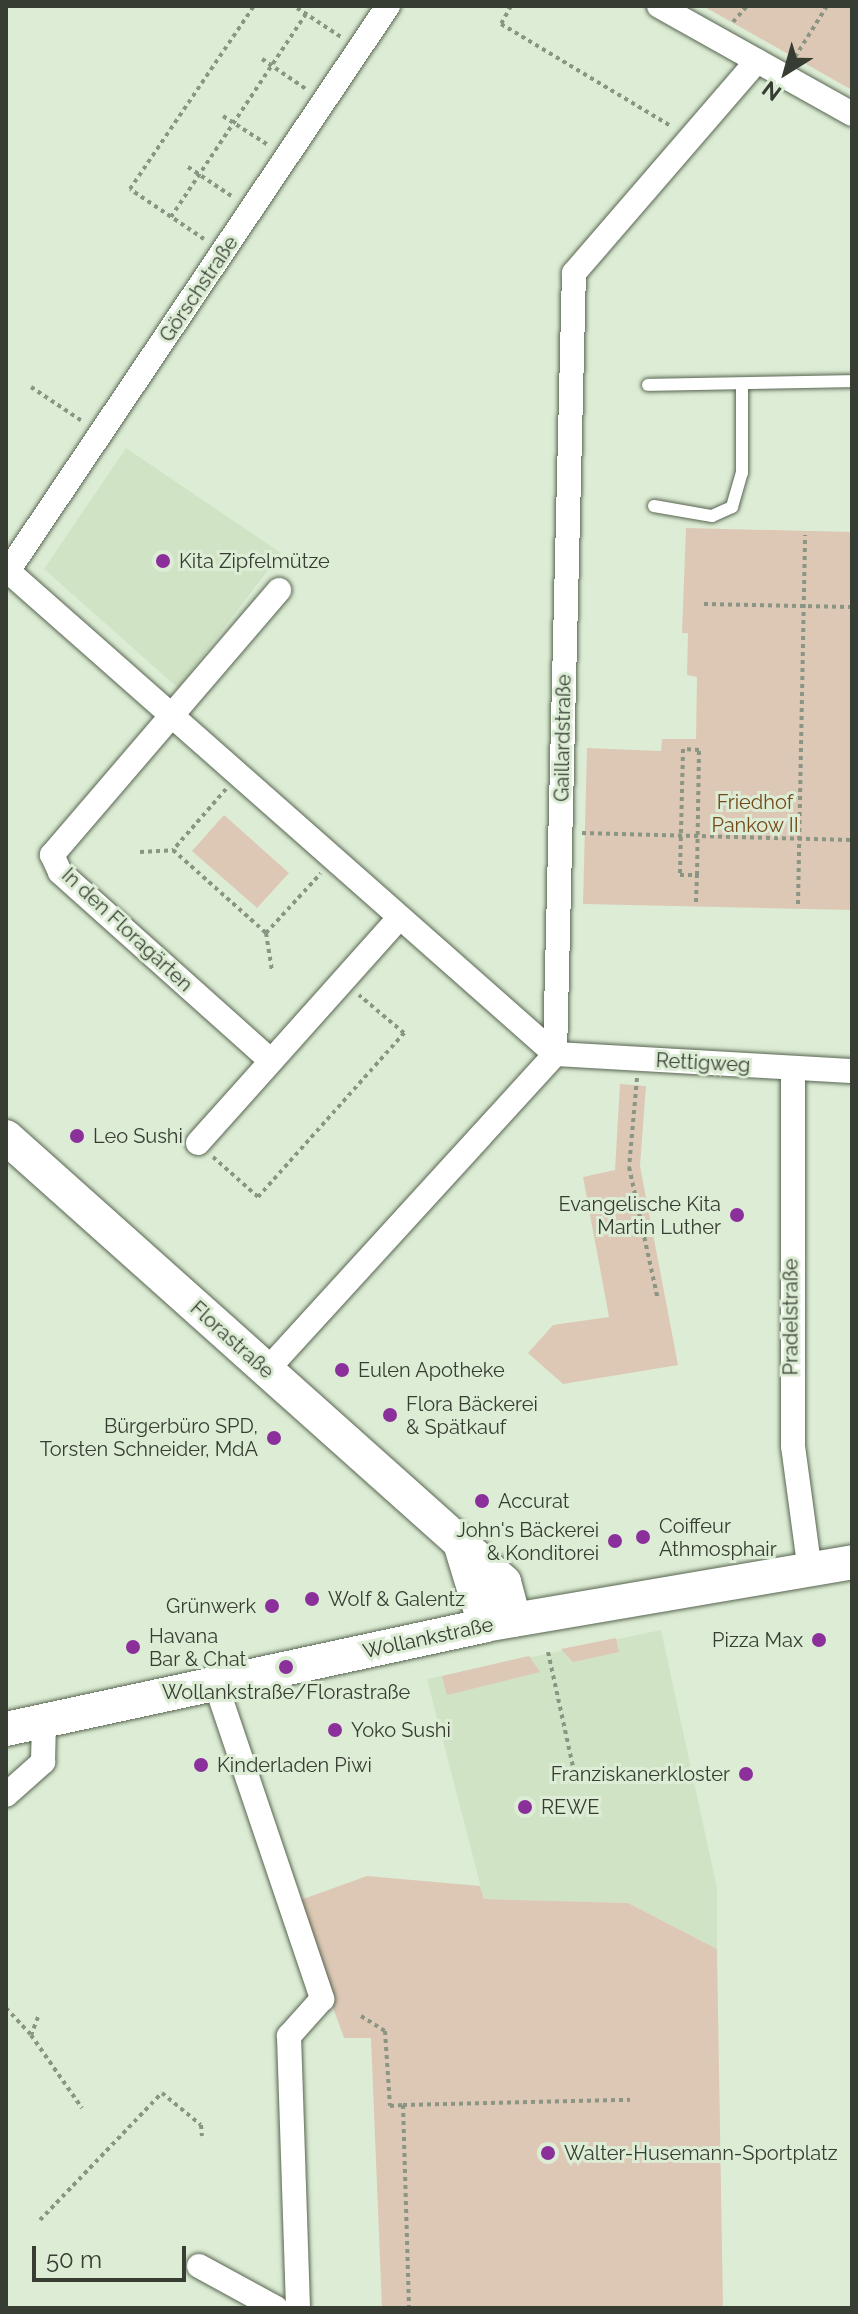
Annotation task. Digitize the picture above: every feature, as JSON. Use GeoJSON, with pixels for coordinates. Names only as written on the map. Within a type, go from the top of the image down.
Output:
{"type":"FeatureCollection","features":[{"type":"Feature","properties":{"kind":"main road","name":"Florastraße"},"geometry":{"type":"LineString","coordinates":[[6,1137],[504,1582],[500,1623]]}},
{"type":"Feature","properties":{"kind":"main road","name":"Wollankstraße"},"geometry":{"type":"LineString","coordinates":[[6,1729],[500,1623],[809,1564],[852,1562]]}},
{"type":"Feature","properties":{"kind":"street","name":"Görschstraße"},"geometry":{"type":"LineString","coordinates":[[172,716],[7,573],[388,6]]}},
{"type":"Feature","properties":{"kind":"street"},"geometry":{"type":"LineString","coordinates":[[659,6],[852,114]]}},
{"type":"Feature","properties":{"kind":"street","name":"Gaillardstraße"},"geometry":{"type":"LineString","coordinates":[[555,1054],[574,273],[757,61]]}},
{"type":"Feature","properties":{"kind":"street","name":"In den Floragärten"},"geometry":{"type":"LineString","coordinates":[[270,1060],[60,872],[52,855],[279,590]]}},
{"type":"Feature","properties":{"kind":"street"},"geometry":{"type":"LineString","coordinates":[[172,716],[555,1054],[266,1371]]}},
{"type":"Feature","properties":{"kind":"street"},"geometry":{"type":"LineString","coordinates":[[198,1143],[399,918]]}},
{"type":"Feature","properties":{"kind":"street","name":"Rettigweg"},"geometry":{"type":"LineString","coordinates":[[555,1054],[852,1071]]}},
{"type":"Feature","properties":{"kind":"street","name":"Pradelstraße"},"geometry":{"type":"LineString","coordinates":[[793,1068],[793,1446],[809,1564]]}},
{"type":"Feature","properties":{"kind":"street"},"geometry":{"type":"LineString","coordinates":[[215,1682],[322,1999],[289,2036],[298,2308]]}},
{"type":"Feature","properties":{"kind":"street"},"geometry":{"type":"LineString","coordinates":[[6,1795],[43,1762],[44,1721]]}},
{"type":"Feature","properties":{"kind":"street"},"geometry":{"type":"LineString","coordinates":[[199,2266],[276,2308]]}},
{"type":"Feature","properties":{"kind":"lane"},"geometry":{"type":"LineString","coordinates":[[648,385],[742,387],[852,381]]}},
{"type":"Feature","properties":{"kind":"lane"},"geometry":{"type":"LineString","coordinates":[[654,506],[712,516],[732,507],[742,473],[742,387]]}},
{"type":"Feature","properties":{"kind":"path"},"geometry":{"type":"LineString","coordinates":[[206,241],[130,189],[254,6]]}},
{"type":"Feature","properties":{"kind":"path"},"geometry":{"type":"LineString","coordinates":[[511,6],[501,24],[677,129]]}},
{"type":"Feature","properties":{"kind":"path"},"geometry":{"type":"LineString","coordinates":[[731,24],[747,6]]}},
{"type":"Feature","properties":{"kind":"path"},"geometry":{"type":"LineString","coordinates":[[794,60],[827,6]]}},
{"type":"Feature","properties":{"kind":"path"},"geometry":{"type":"LineString","coordinates":[[297,8],[343,38]]}},
{"type":"Feature","properties":{"kind":"path"},"geometry":{"type":"LineString","coordinates":[[171,217],[306,14]]}},
{"type":"Feature","properties":{"kind":"path"},"geometry":{"type":"LineString","coordinates":[[262,59],[308,90]]}},
{"type":"Feature","properties":{"kind":"path"},"geometry":{"type":"LineString","coordinates":[[223,116],[270,146]]}},
{"type":"Feature","properties":{"kind":"path"},"geometry":{"type":"LineString","coordinates":[[188,167],[235,199]]}},
{"type":"Feature","properties":{"kind":"path"},"geometry":{"type":"LineString","coordinates":[[31,387],[84,422]]}},
{"type":"Feature","properties":{"kind":"path"},"geometry":{"type":"LineString","coordinates":[[798,904],[805,535]]}},
{"type":"Feature","properties":{"kind":"path"},"geometry":{"type":"LineString","coordinates":[[704,604],[852,607]]}},
{"type":"Feature","properties":{"kind":"path"},"geometry":{"type":"LineString","coordinates":[[696,902],[697,875],[698,836],[699,750],[683,749],[680,875],[697,875]]}},
{"type":"Feature","properties":{"kind":"path"},"geometry":{"type":"LineString","coordinates":[[173,850],[238,775]]}},
{"type":"Feature","properties":{"kind":"path"},"geometry":{"type":"LineString","coordinates":[[585,833],[852,840]]}},
{"type":"Feature","properties":{"kind":"path"},"geometry":{"type":"LineString","coordinates":[[140,852],[173,850],[266,933],[272,970]]}},
{"type":"Feature","properties":{"kind":"path"},"geometry":{"type":"LineString","coordinates":[[266,933],[333,859]]}},
{"type":"Feature","properties":{"kind":"path"},"geometry":{"type":"LineString","coordinates":[[198,1143],[258,1197],[363,1080],[404,1033],[342,980]]}},
{"type":"Feature","properties":{"kind":"path"},"geometry":{"type":"LineString","coordinates":[[637,1078],[629,1167],[658,1300]]}},
{"type":"Feature","properties":{"kind":"path"},"geometry":{"type":"LineString","coordinates":[[548,1652],[573,1776],[590,1773]]}},
{"type":"Feature","properties":{"kind":"path"},"geometry":{"type":"LineString","coordinates":[[6,2008],[31,2035],[82,2108]]}},
{"type":"Feature","properties":{"kind":"path"},"geometry":{"type":"LineString","coordinates":[[361,2016],[385,2031],[390,2106],[630,2100]]}},
{"type":"Feature","properties":{"kind":"path"},"geometry":{"type":"LineString","coordinates":[[31,2035],[38,2017]]}},
{"type":"Feature","properties":{"kind":"path"},"geometry":{"type":"LineString","coordinates":[[40,2220],[162,2093],[201,2125],[202,2136]]}},
{"type":"Feature","properties":{"kind":"path"},"geometry":{"type":"LineString","coordinates":[[403,2105],[409,2308]]}},
{"type":"Feature","properties":{"kind":"shaded area","name":"Kita Zipfelmütze"},"geometry":{"type":"Polygon","coordinates":[[[126,448],[281,553],[178,688],[44,569],[126,448]]]}},
{"type":"Feature","properties":{"kind":"shaded area"},"geometry":{"type":"Polygon","coordinates":[[[661,1630],[717,1888],[717,1949],[628,1903],[484,1899],[427,1679],[661,1630]]]}},
{"type":"Feature","properties":{"kind":"green space"},"geometry":{"type":"Polygon","coordinates":[[[703,6],[852,6],[852,90],[703,6]]]}},
{"type":"Feature","properties":{"kind":"green space","name":"Friedhof Pankow II"},"geometry":{"type":"Polygon","coordinates":[[[686,528],[852,532],[852,910],[583,904],[587,748],[661,751],[662,739],[696,739],[697,677],[687,675],[688,633],[682,633],[686,528]]]}},
{"type":"Feature","properties":{"kind":"green space"},"geometry":{"type":"Polygon","coordinates":[[[224,815],[289,873],[257,908],[192,851],[224,815]]]}},
{"type":"Feature","properties":{"kind":"green space"},"geometry":{"type":"Polygon","coordinates":[[[620,1084],[646,1086],[640,1166],[678,1365],[563,1384],[528,1353],[553,1325],[609,1317],[583,1177],[615,1170],[620,1084]]]}},
{"type":"Feature","properties":{"kind":"green space"},"geometry":{"type":"Polygon","coordinates":[[[616,1638],[619,1652],[573,1662],[561,1649],[616,1638]]]}},
{"type":"Feature","properties":{"kind":"green space"},"geometry":{"type":"Polygon","coordinates":[[[529,1656],[540,1672],[447,1695],[442,1676],[529,1656]]]}},
{"type":"Feature","properties":{"kind":"green space","name":"Walter-Husemann-Sportplatz"},"geometry":{"type":"Polygon","coordinates":[[[367,1876],[480,1886],[484,1899],[628,1903],[717,1949],[723,2308],[382,2308],[371,2038],[344,2038],[295,1902],[367,1876]]]}},
{"type":"Feature","properties":{"kind":"place","name":"Kita Zipfelmütze"},"geometry":{"type":"Point","coordinates":[163,561]}},
{"type":"Feature","properties":{"kind":"place","name":"Leo Sushi"},"geometry":{"type":"Point","coordinates":[77,1136]}},
{"type":"Feature","properties":{"kind":"place","name":"Evangelische Kita Martin Luther"},"geometry":{"type":"Point","coordinates":[737,1215]}},
{"type":"Feature","properties":{"kind":"place","name":"Eulen Apotheke"},"geometry":{"type":"Point","coordinates":[342,1370]}},
{"type":"Feature","properties":{"kind":"place","name":"Flora Bäckerei & Spätkauf"},"geometry":{"type":"Point","coordinates":[390,1415]}},
{"type":"Feature","properties":{"kind":"place","name":"Bürgerbüro SPD, Torsten Schneider, MdA"},"geometry":{"type":"Point","coordinates":[274,1438]}},
{"type":"Feature","properties":{"kind":"place","name":"Accurat"},"geometry":{"type":"Point","coordinates":[482,1501]}},
{"type":"Feature","properties":{"kind":"place","name":"Coiffeur Athmosphair"},"geometry":{"type":"Point","coordinates":[643,1537]}},
{"type":"Feature","properties":{"kind":"place","name":"John's Bäckerei & Konditorei"},"geometry":{"type":"Point","coordinates":[615,1541]}},
{"type":"Feature","properties":{"kind":"place","name":"Wolf & Galentz"},"geometry":{"type":"Point","coordinates":[312,1599]}},
{"type":"Feature","properties":{"kind":"place","name":"Grünwerk"},"geometry":{"type":"Point","coordinates":[272,1606]}},
{"type":"Feature","properties":{"kind":"place","name":"Pizza Max"},"geometry":{"type":"Point","coordinates":[819,1640]}},
{"type":"Feature","properties":{"kind":"place","name":"Havana Bar & Chat"},"geometry":{"type":"Point","coordinates":[133,1647]}},
{"type":"Feature","properties":{"kind":"place","name":"Wollankstraße/Florastraße"},"geometry":{"type":"Point","coordinates":[286,1667]}},
{"type":"Feature","properties":{"kind":"place","name":"Yoko Sushi"},"geometry":{"type":"Point","coordinates":[335,1730]}},
{"type":"Feature","properties":{"kind":"place","name":"Kinderladen Piwi"},"geometry":{"type":"Point","coordinates":[201,1765]}},
{"type":"Feature","properties":{"kind":"place","name":"Franziskanerkloster"},"geometry":{"type":"Point","coordinates":[746,1774]}},
{"type":"Feature","properties":{"kind":"place","name":"REWE"},"geometry":{"type":"Point","coordinates":[525,1807]}},
{"type":"Feature","properties":{"kind":"place","name":"Walter-Husemann-Sportplatz"},"geometry":{"type":"Point","coordinates":[548,2153]}}]}
